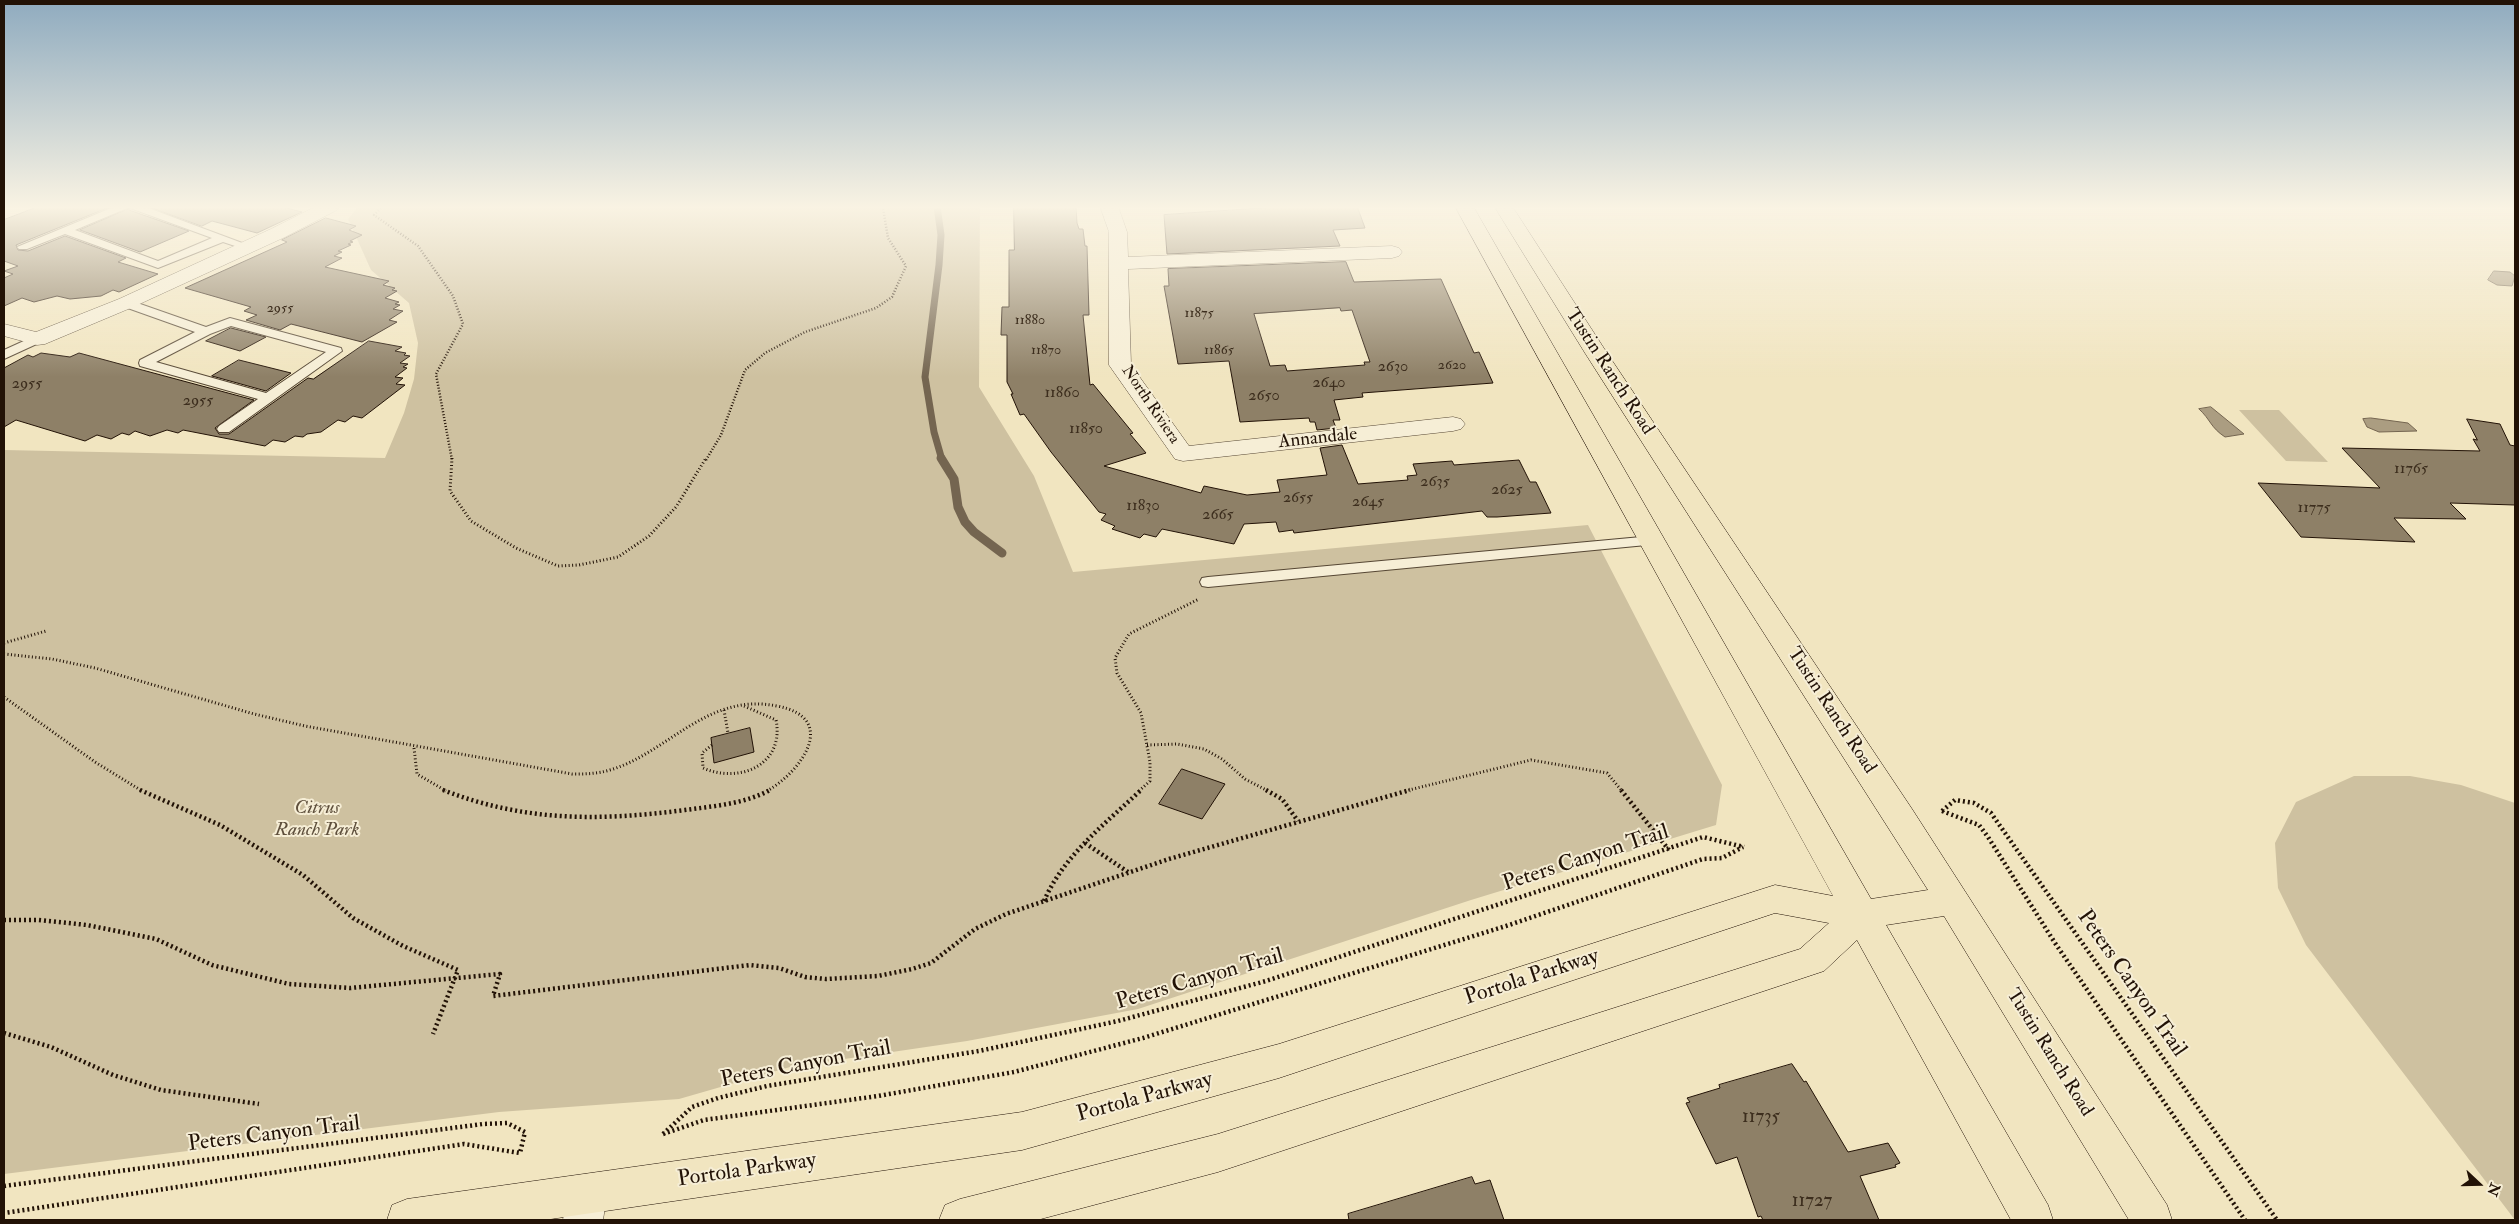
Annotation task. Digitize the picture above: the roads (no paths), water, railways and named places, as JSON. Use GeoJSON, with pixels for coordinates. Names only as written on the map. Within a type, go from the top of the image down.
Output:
{"type":"FeatureCollection","features":[{"type":"Feature","properties":{"kind":"main road"},"geometry":{"type":"LineString","coordinates":[[1496,263],[2033,1220]]}},
{"type":"Feature","properties":{"kind":"main road","name":"Tustin Ranch Road"},"geometry":{"type":"LineString","coordinates":[[1539,263],[1953,900],[2152,1220]]}},
{"type":"Feature","properties":{"kind":"main road","name":"Portola Parkway"},"geometry":{"type":"LineString","coordinates":[[407,1220],[585,1207],[1022,1131],[1279,1061],[1776,899],[1861,916],[1953,900]]}},
{"type":"Feature","properties":{"kind":"main road"},"geometry":{"type":"LineString","coordinates":[[960,1220],[1218,1153],[1812,960],[1861,916]]}},
{"type":"Feature","properties":{"kind":"street"},"geometry":{"type":"LineString","coordinates":[[4,330],[37,339],[126,303],[211,263]]}},
{"type":"Feature","properties":{"kind":"street","name":"North Riviera"},"geometry":{"type":"LineString","coordinates":[[1120,263],[1120,365],[1184,454]]}},
{"type":"Feature","properties":{"kind":"street","name":"Annandale"},"geometry":{"type":"LineString","coordinates":[[1184,454],[1453,424]]}},
{"type":"Feature","properties":{"kind":"lane"},"geometry":{"type":"LineString","coordinates":[[126,303],[206,331]]}},
{"type":"Feature","properties":{"kind":"lane"},"geometry":{"type":"LineString","coordinates":[[224,429],[336,351],[230,322],[206,331],[145,363],[268,398]]}},
{"type":"Feature","properties":{"kind":"lane"},"geometry":{"type":"LineString","coordinates":[[4,356],[37,339]]}},
{"type":"Feature","properties":{"kind":"lane"},"geometry":{"type":"LineString","coordinates":[[1208,582],[1652,541]]}},
{"type":"Feature","properties":{"kind":"waterway"},"geometry":{"type":"LineString","coordinates":[[939,263],[925,377],[934,432],[942,459]]}},
{"type":"Feature","properties":{"kind":"waterway"},"geometry":{"type":"LineString","coordinates":[[942,459],[954,479],[958,507],[965,522],[974,532],[1002,553]]}},
{"type":"Feature","properties":{"kind":"park label","name":"Citrus Ranch Park"},"geometry":{"type":"Point","coordinates":[317,820]}}]}
